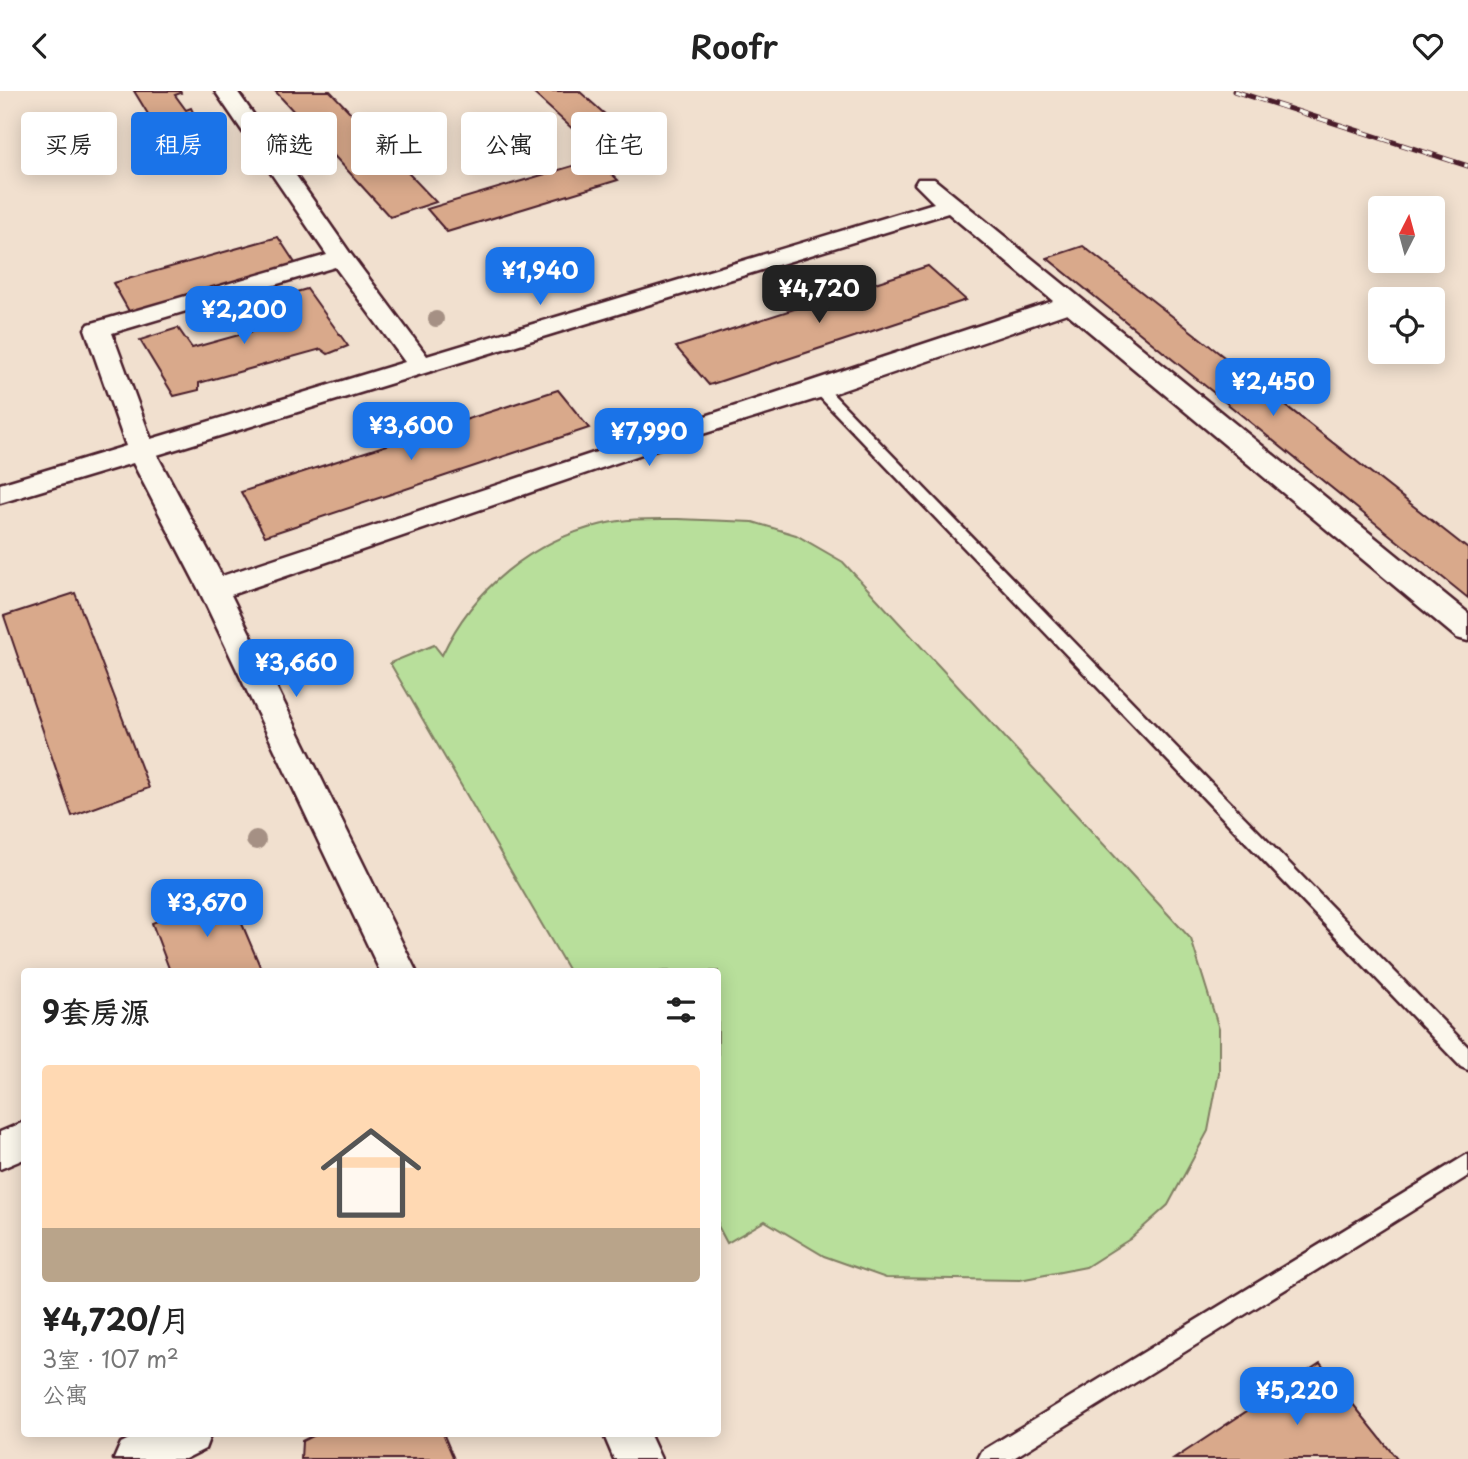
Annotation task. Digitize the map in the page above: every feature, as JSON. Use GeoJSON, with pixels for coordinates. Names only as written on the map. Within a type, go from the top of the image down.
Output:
{"type":"FeatureCollection","features":[{"type":"Feature","properties":{"kind":"street"},"geometry":{"type":"LineString","coordinates":[[226,91],[341,258],[422,367]]}},
{"type":"Feature","properties":{"kind":"street"},"geometry":{"type":"LineString","coordinates":[[926,184],[1468,630]]}},
{"type":"Feature","properties":{"kind":"street"},"geometry":{"type":"LineString","coordinates":[[0,494],[951,205]]}},
{"type":"Feature","properties":{"kind":"street"},"geometry":{"type":"LineString","coordinates":[[341,258],[98,329],[142,453],[214,590],[397,968]]}},
{"type":"Feature","properties":{"kind":"street"},"geometry":{"type":"LineString","coordinates":[[214,590],[670,435],[820,389],[1070,304]]}},
{"type":"Feature","properties":{"kind":"street"},"geometry":{"type":"LineString","coordinates":[[0,1151],[21,1141]]}},
{"type":"Feature","properties":{"kind":"street"},"geometry":{"type":"LineString","coordinates":[[137,1459],[181,1437]]}},
{"type":"Feature","properties":{"kind":"street"},"geometry":{"type":"LineString","coordinates":[[627,1437],[638,1459]]}},
{"type":"Feature","properties":{"kind":"lane"},"geometry":{"type":"LineString","coordinates":[[820,389],[1468,1061]]}},
{"type":"Feature","properties":{"kind":"lane"},"geometry":{"type":"LineString","coordinates":[[990,1459],[1468,1164]]}},
{"type":"Feature","properties":{"kind":"green space"},"geometry":{"type":"Polygon","coordinates":[[[640,519],[753,522],[796,535],[843,562],[1191,939],[1219,1029],[1219,1073],[1208,1131],[1168,1205],[1130,1239],[1086,1267],[1020,1280],[886,1278],[824,1256],[765,1221],[727,1243],[721,1232],[721,968],[567,968],[390,663],[434,645],[442,655],[470,609],[488,589],[507,571],[552,542],[612,522],[640,519]]]}},
{"type":"Feature","properties":{"kind":"building"},"geometry":{"type":"Polygon","coordinates":[[[134,91],[180,91],[181,93],[175,95],[186,110],[191,108],[193,112],[147,112],[134,91]]]}},
{"type":"Feature","properties":{"kind":"building"},"geometry":{"type":"Polygon","coordinates":[[[275,91],[330,91],[351,113],[351,174],[337,159],[337,112],[294,112],[275,91]]]}},
{"type":"Feature","properties":{"kind":"building"},"geometry":{"type":"Polygon","coordinates":[[[531,91],[579,91],[602,112],[571,112],[571,128],[531,91]]]}},
{"type":"Feature","properties":{"kind":"building"},"geometry":{"type":"Polygon","coordinates":[[[571,166],[571,175],[613,175],[618,180],[447,232],[427,209],[542,175],[557,175],[557,171],[571,166]]]}},
{"type":"Feature","properties":{"kind":"building"},"geometry":{"type":"Polygon","coordinates":[[[352,175],[410,175],[436,202],[390,217],[352,175]]]}},
{"type":"Feature","properties":{"kind":"building"},"geometry":{"type":"Polygon","coordinates":[[[278,237],[297,266],[130,313],[113,283],[278,237]]]}},
{"type":"Feature","properties":{"kind":"building"},"geometry":{"type":"Polygon","coordinates":[[[1083,246],[1468,549],[1468,598],[1047,258],[1083,246]]]}},
{"type":"Feature","properties":{"kind":"building"},"geometry":{"type":"Polygon","coordinates":[[[928,266],[966,300],[709,385],[676,347],[928,266]]]}},
{"type":"Feature","properties":{"kind":"building"},"geometry":{"type":"Polygon","coordinates":[[[307,289],[348,346],[328,354],[321,349],[199,383],[199,390],[174,396],[140,340],[178,328],[192,348],[289,321],[275,298],[307,289]]]}},
{"type":"Feature","properties":{"kind":"building"},"geometry":{"type":"Polygon","coordinates":[[[558,390],[589,428],[265,536],[241,492],[558,390]]]}},
{"type":"Feature","properties":{"kind":"building"},"geometry":{"type":"Polygon","coordinates":[[[75,593],[149,788],[72,816],[4,616],[75,593]]]}},
{"type":"Feature","properties":{"kind":"building"},"geometry":{"type":"Polygon","coordinates":[[[229,893],[261,968],[169,968],[152,923],[229,893]]]}},
{"type":"Feature","properties":{"kind":"building"},"geometry":{"type":"Polygon","coordinates":[[[1320,1363],[1397,1459],[1174,1459],[1320,1363]]]}},
{"type":"Feature","properties":{"kind":"building"},"geometry":{"type":"Polygon","coordinates":[[[310,1437],[445,1437],[454,1459],[301,1459],[302,1441],[310,1437]]]}},
{"type":"Feature","properties":{"kind":"railway"},"geometry":{"type":"LineString","coordinates":[[1234,91],[1468,166]]}}]}
